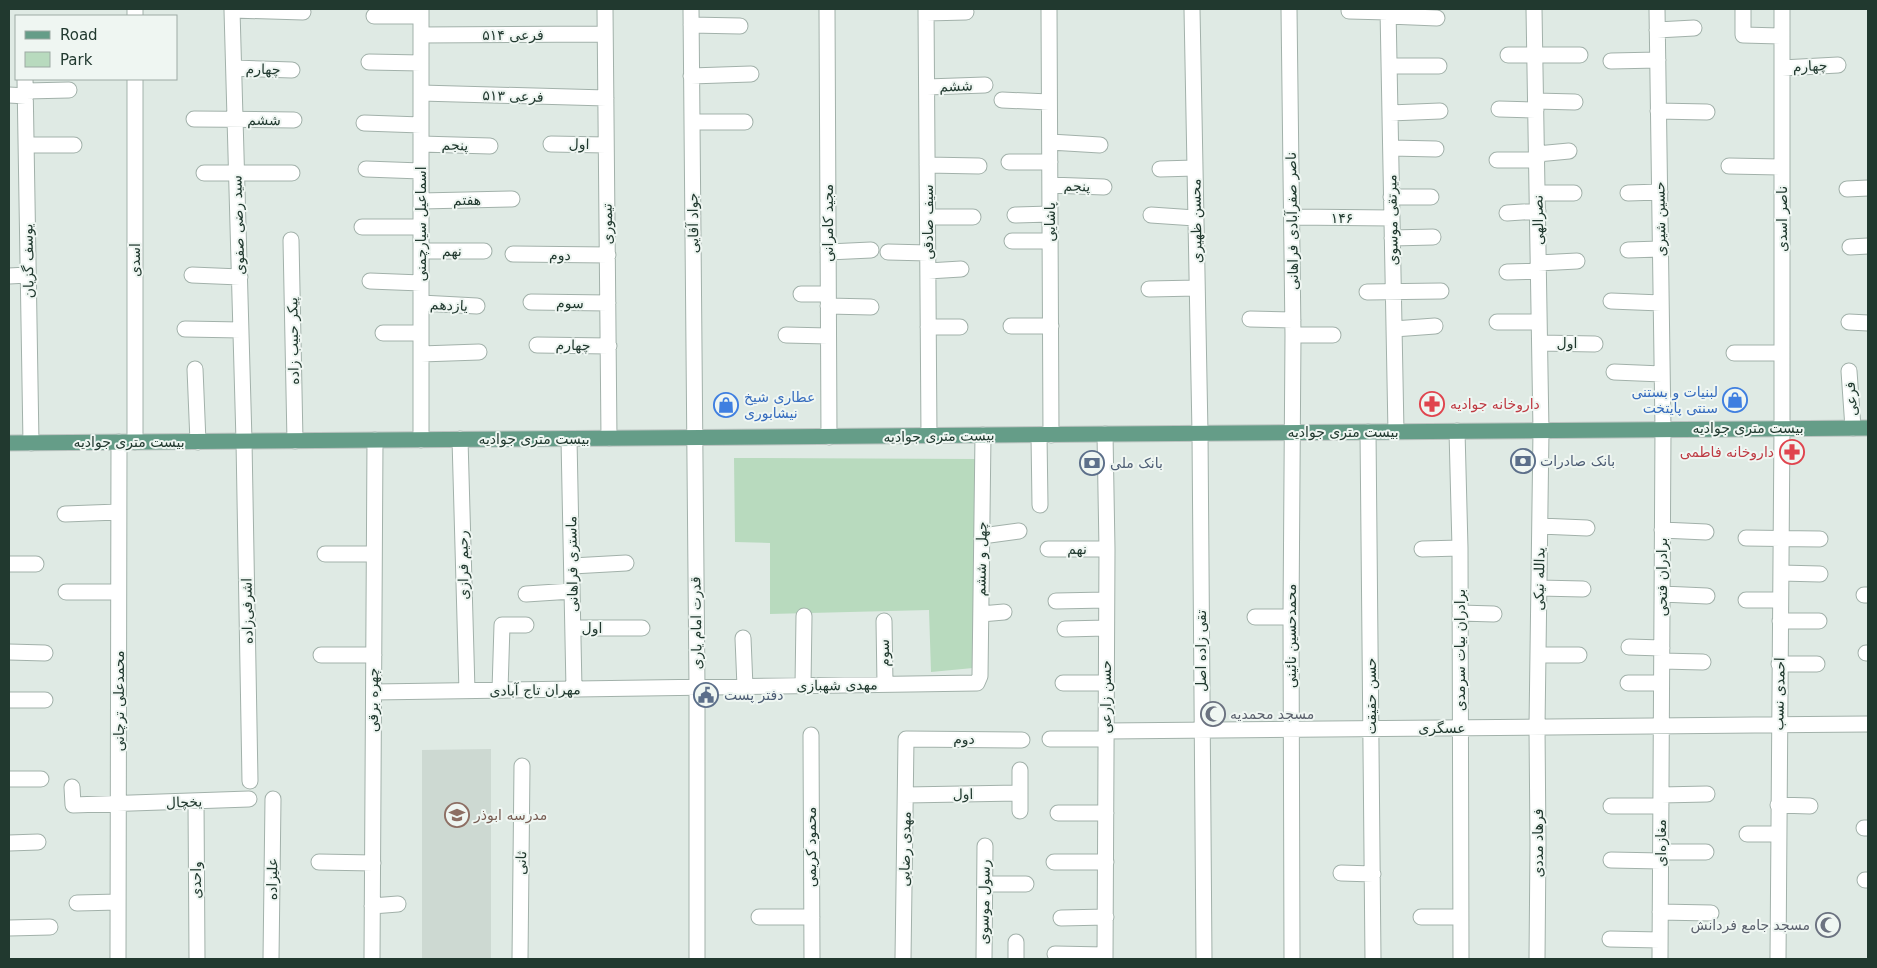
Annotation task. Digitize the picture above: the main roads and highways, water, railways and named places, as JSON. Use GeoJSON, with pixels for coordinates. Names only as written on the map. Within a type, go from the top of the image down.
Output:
{"type":"FeatureCollection","features":[{"type":"Feature","properties":{"kind":"main road","name":"بیست متری جوادیه"},"geometry":{"type":"LineString","coordinates":[[9,443],[1861,428]]}},
{"type":"Feature","properties":{"kind":"place","name":"لبنیات و بستنی سنتی پایتخت"},"geometry":{"type":"Point","coordinates":[1735,400]}},
{"type":"Feature","properties":{"kind":"place","name":"داروخانه جوادیه"},"geometry":{"type":"Point","coordinates":[1432,404]}},
{"type":"Feature","properties":{"kind":"place","name":"عطاری شیخ نیشابوری"},"geometry":{"type":"Point","coordinates":[726,405]}},
{"type":"Feature","properties":{"kind":"place","name":"داروخانه فاطمی"},"geometry":{"type":"Point","coordinates":[1792,452]}},
{"type":"Feature","properties":{"kind":"place","name":"بانک صادرات"},"geometry":{"type":"Point","coordinates":[1523,461]}},
{"type":"Feature","properties":{"kind":"place","name":"بانک ملی"},"geometry":{"type":"Point","coordinates":[1092,463]}},
{"type":"Feature","properties":{"kind":"place","name":"دفتر پست"},"geometry":{"type":"Point","coordinates":[706,695]}},
{"type":"Feature","properties":{"kind":"place","name":"مسجد محمدیه"},"geometry":{"type":"Point","coordinates":[1213,714]}},
{"type":"Feature","properties":{"kind":"place","name":"مدرسه ابوذر"},"geometry":{"type":"Point","coordinates":[457,815]}},
{"type":"Feature","properties":{"kind":"place","name":"مسجد جامع فردانش"},"geometry":{"type":"Point","coordinates":[1828,925]}}]}
